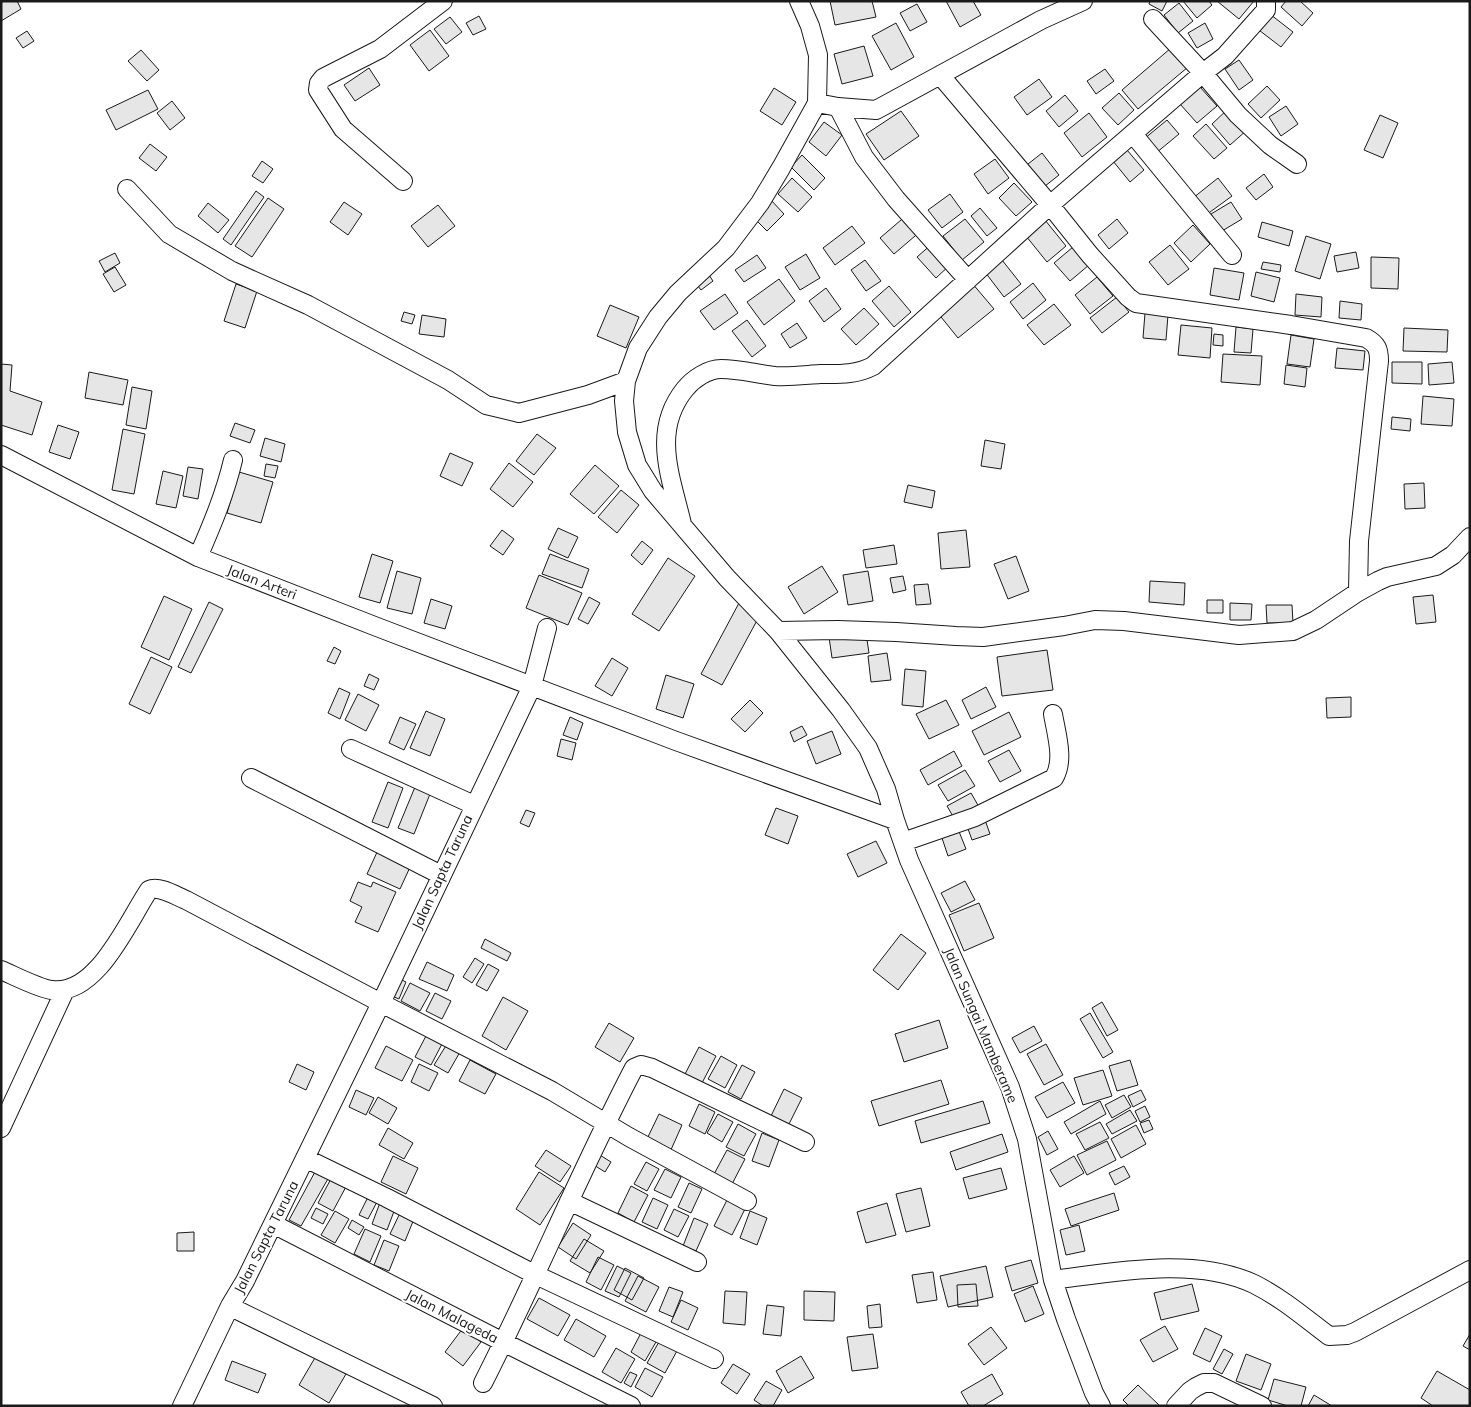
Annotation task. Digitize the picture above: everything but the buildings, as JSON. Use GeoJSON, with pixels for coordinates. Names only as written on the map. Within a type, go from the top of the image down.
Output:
{"type":"FeatureCollection","features":[{"type":"Feature","properties":{"kind":"street"},"geometry":{"type":"LineString","coordinates":[[403,181],[343,129],[318,90],[319,83],[323,78],[380,49],[443,1]]}},
{"type":"Feature","properties":{"kind":"street"},"geometry":{"type":"LineString","coordinates":[[799,1],[810,26],[818,55],[817,102],[838,107],[876,110],[1041,20],[1083,1]]}},
{"type":"Feature","properties":{"kind":"street"},"geometry":{"type":"LineString","coordinates":[[683,527],[669,476],[666,434],[671,412],[680,395],[692,381],[720,369],[776,376],[855,373],[866,370],[1050,205],[1225,56],[1266,10],[1266,1]]}},
{"type":"Feature","properties":{"kind":"street"},"geometry":{"type":"LineString","coordinates":[[1153,19],[1203,73],[1238,116],[1270,145],[1297,164]]}},
{"type":"Feature","properties":{"kind":"street"},"geometry":{"type":"LineString","coordinates":[[940,75],[1090,255],[1128,297],[1136,303],[1291,325],[1366,338],[1378,347],[1379,361],[1359,541],[1358,592]]}},
{"type":"Feature","properties":{"kind":"street","name":"Jalan Sungai Mamberame"},"geometry":{"type":"LineString","coordinates":[[817,102],[781,168],[754,210],[726,248],[678,293],[658,317],[638,348],[626,381],[624,401],[627,432],[637,465],[653,492],[727,578],[778,631],[841,710],[868,748],[886,789],[895,820],[917,877],[1010,1087],[1027,1139],[1053,1280],[1094,1393],[1101,1406]]}},
{"type":"Feature","properties":{"kind":"street"},"geometry":{"type":"LineString","coordinates":[[838,107],[864,157],[896,199],[968,280]]}},
{"type":"Feature","properties":{"kind":"street"},"geometry":{"type":"LineString","coordinates":[[1132,134],[1232,255]]}},
{"type":"Feature","properties":{"kind":"street"},"geometry":{"type":"LineString","coordinates":[[127,188],[169,234],[232,271],[308,305],[448,380],[486,405],[519,413],[588,395],[626,381]]}},
{"type":"Feature","properties":{"kind":"street","name":"Jalan Arteri"},"geometry":{"type":"LineString","coordinates":[[1,455],[198,557],[532,686]]}},
{"type":"Feature","properties":{"kind":"street"},"geometry":{"type":"LineString","coordinates":[[198,557],[215,519],[230,475],[233,460]]}},
{"type":"Feature","properties":{"kind":"street"},"geometry":{"type":"LineString","coordinates":[[778,631],[857,630],[983,637],[1095,620],[1124,621],[1239,635],[1293,631],[1316,620],[1358,592],[1387,577],[1436,566],[1453,555],[1470,537]]}},
{"type":"Feature","properties":{"kind":"street","name":"Jalan Sapta Taruna"},"geometry":{"type":"LineString","coordinates":[[182,1406],[381,1003],[532,686],[547,628]]}},
{"type":"Feature","properties":{"kind":"street"},"geometry":{"type":"LineString","coordinates":[[532,686],[895,820]]}},
{"type":"Feature","properties":{"kind":"street"},"geometry":{"type":"LineString","coordinates":[[903,842],[975,817],[1054,778],[1059,766],[1059,753],[1053,714]]}},
{"type":"Feature","properties":{"kind":"street"},"geometry":{"type":"LineString","coordinates":[[351,749],[474,805]]}},
{"type":"Feature","properties":{"kind":"street"},"geometry":{"type":"LineString","coordinates":[[251,778],[441,875]]}},
{"type":"Feature","properties":{"kind":"street"},"geometry":{"type":"LineString","coordinates":[[1,970],[50,990],[65,990],[77,985],[97,971],[108,957],[149,890],[159,888],[186,900],[552,1091],[628,1137],[747,1201]]}},
{"type":"Feature","properties":{"kind":"street"},"geometry":{"type":"LineString","coordinates":[[1,1128],[65,990]]}},
{"type":"Feature","properties":{"kind":"street"},"geometry":{"type":"LineString","coordinates":[[483,1382],[606,1122],[634,1068],[641,1065],[652,1068],[805,1142]]}},
{"type":"Feature","properties":{"kind":"street"},"geometry":{"type":"LineString","coordinates":[[305,1158],[534,1274],[714,1360]]}},
{"type":"Feature","properties":{"kind":"street"},"geometry":{"type":"LineString","coordinates":[[569,1201],[697,1262]]}},
{"type":"Feature","properties":{"kind":"street","name":"Jalan Malageda"},"geometry":{"type":"LineString","coordinates":[[273,1224],[631,1406]]}},
{"type":"Feature","properties":{"kind":"street"},"geometry":{"type":"LineString","coordinates":[[1053,1280],[1128,1271],[1183,1268],[1222,1272],[1253,1284],[1290,1306],[1330,1336],[1347,1335],[1355,1332],[1470,1270]]}},
{"type":"Feature","properties":{"kind":"street"},"geometry":{"type":"LineString","coordinates":[[230,1306],[433,1406]]}},
{"type":"Feature","properties":{"kind":"street"},"geometry":{"type":"LineString","coordinates":[[1176,1406],[1190,1391],[1204,1383],[1214,1383],[1262,1406]]}}]}
